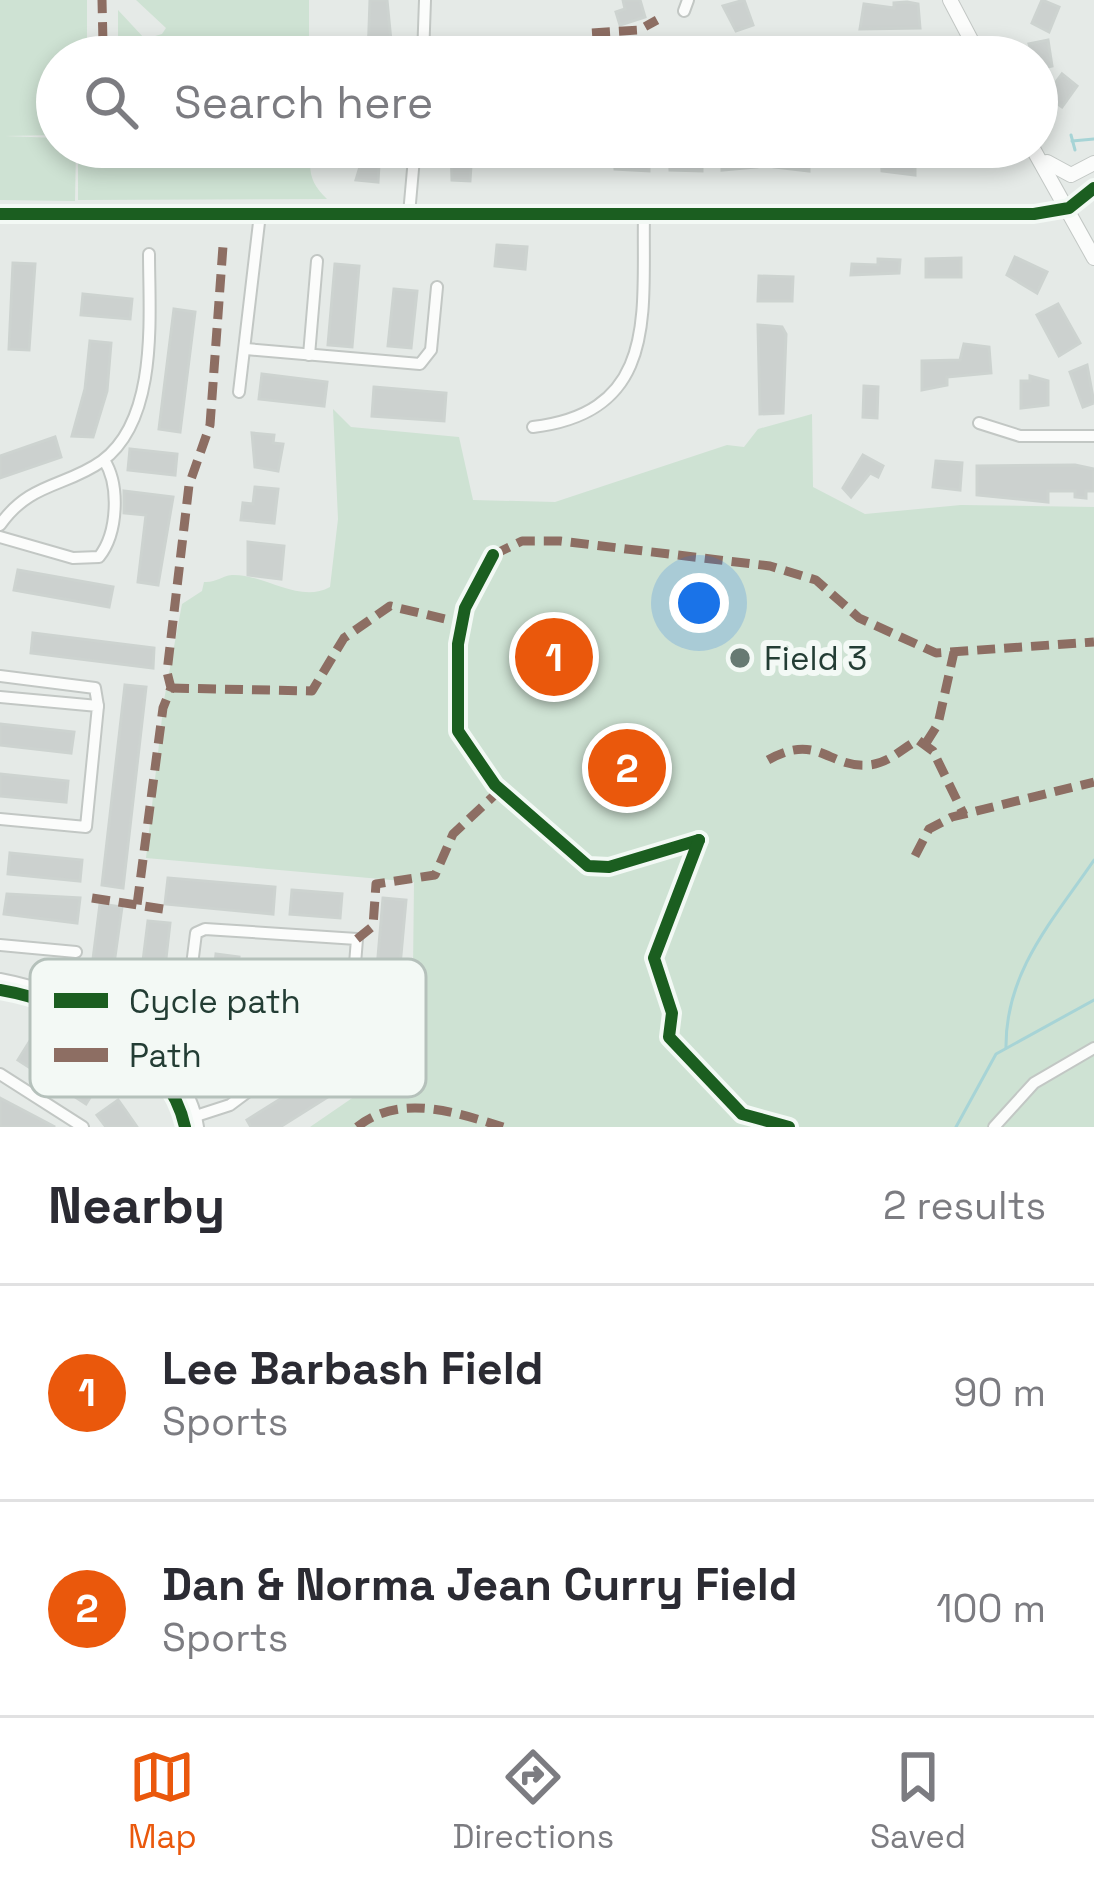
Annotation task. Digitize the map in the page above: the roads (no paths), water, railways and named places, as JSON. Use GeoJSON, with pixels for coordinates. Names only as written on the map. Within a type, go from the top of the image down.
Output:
{"type":"FeatureCollection","features":[{"type":"Feature","properties":{"kind":"street"},"geometry":{"type":"LineString","coordinates":[[424,36],[425,0]]}},
{"type":"Feature","properties":{"kind":"street"},"geometry":{"type":"LineString","coordinates":[[950,0],[969,36]]}},
{"type":"Feature","properties":{"kind":"street"},"geometry":{"type":"LineString","coordinates":[[1057,168],[1075,175],[1094,163]]}},
{"type":"Feature","properties":{"kind":"street"},"geometry":{"type":"LineString","coordinates":[[409,214],[413,168]]}},
{"type":"Feature","properties":{"kind":"street"},"geometry":{"type":"LineString","coordinates":[[1045,168],[1094,257]]}},
{"type":"Feature","properties":{"kind":"street"},"geometry":{"type":"LineString","coordinates":[[0,214],[1034,214],[1069,208],[1094,188]]}},
{"type":"Feature","properties":{"kind":"street"},"geometry":{"type":"LineString","coordinates":[[239,392],[260,214]]}},
{"type":"Feature","properties":{"kind":"street"},"geometry":{"type":"LineString","coordinates":[[533,427],[583,415],[626,379],[643,328],[644,214]]}},
{"type":"Feature","properties":{"kind":"street"},"geometry":{"type":"LineString","coordinates":[[0,525],[31,493],[104,460],[134,415],[148,338],[149,254]]}},
{"type":"Feature","properties":{"kind":"street"},"geometry":{"type":"LineString","coordinates":[[309,355],[317,261]]}},
{"type":"Feature","properties":{"kind":"street"},"geometry":{"type":"LineString","coordinates":[[246,349],[420,364],[431,350],[437,287]]}},
{"type":"Feature","properties":{"kind":"street"},"geometry":{"type":"LineString","coordinates":[[979,423],[1020,436],[1094,436]]}},
{"type":"Feature","properties":{"kind":"street"},"geometry":{"type":"LineString","coordinates":[[0,537],[73,558],[99,557],[110,539],[115,486],[104,460]]}},
{"type":"Feature","properties":{"kind":"street"},"geometry":{"type":"LineString","coordinates":[[0,676],[95,688],[98,706],[86,827],[0,819]]}},
{"type":"Feature","properties":{"kind":"street"},"geometry":{"type":"LineString","coordinates":[[0,697],[98,706]]}},
{"type":"Feature","properties":{"kind":"street"},"geometry":{"type":"LineString","coordinates":[[192,959],[196,933],[206,929],[357,938],[355,959]]}},
{"type":"Feature","properties":{"kind":"street"},"geometry":{"type":"LineString","coordinates":[[0,945],[76,952]]}},
{"type":"Feature","properties":{"kind":"street"},"geometry":{"type":"LineString","coordinates":[[0,979],[30,989]]}},
{"type":"Feature","properties":{"kind":"street"},"geometry":{"type":"LineString","coordinates":[[994,1127],[1034,1083],[1094,1048]]}},
{"type":"Feature","properties":{"kind":"street"},"geometry":{"type":"LineString","coordinates":[[0,1074],[30,1093]]}},
{"type":"Feature","properties":{"kind":"street"},"geometry":{"type":"LineString","coordinates":[[36,1097],[83,1127]]}},
{"type":"Feature","properties":{"kind":"street"},"geometry":{"type":"LineString","coordinates":[[197,1122],[241,1097]]}},
{"type":"Feature","properties":{"kind":"waterway"},"geometry":{"type":"LineString","coordinates":[[1071,135],[1075,150]]}},
{"type":"Feature","properties":{"kind":"waterway"},"geometry":{"type":"LineString","coordinates":[[1072,141],[1094,139]]}},
{"type":"Feature","properties":{"kind":"waterway"},"geometry":{"type":"LineString","coordinates":[[1006,1048],[1008,1021],[1023,971],[1094,860]]}},
{"type":"Feature","properties":{"kind":"waterway"},"geometry":{"type":"LineString","coordinates":[[956,1127],[996,1054],[1094,1000]]}},
{"type":"Feature","properties":{"kind":"place","name":"Lee Barbash Field"},"geometry":{"type":"Point","coordinates":[554,657]}},
{"type":"Feature","properties":{"kind":"place","name":"Field 3"},"geometry":{"type":"Point","coordinates":[740,658]}},
{"type":"Feature","properties":{"kind":"place","name":"Dan & Norma Jean Curry Field"},"geometry":{"type":"Point","coordinates":[627,768]}}]}
